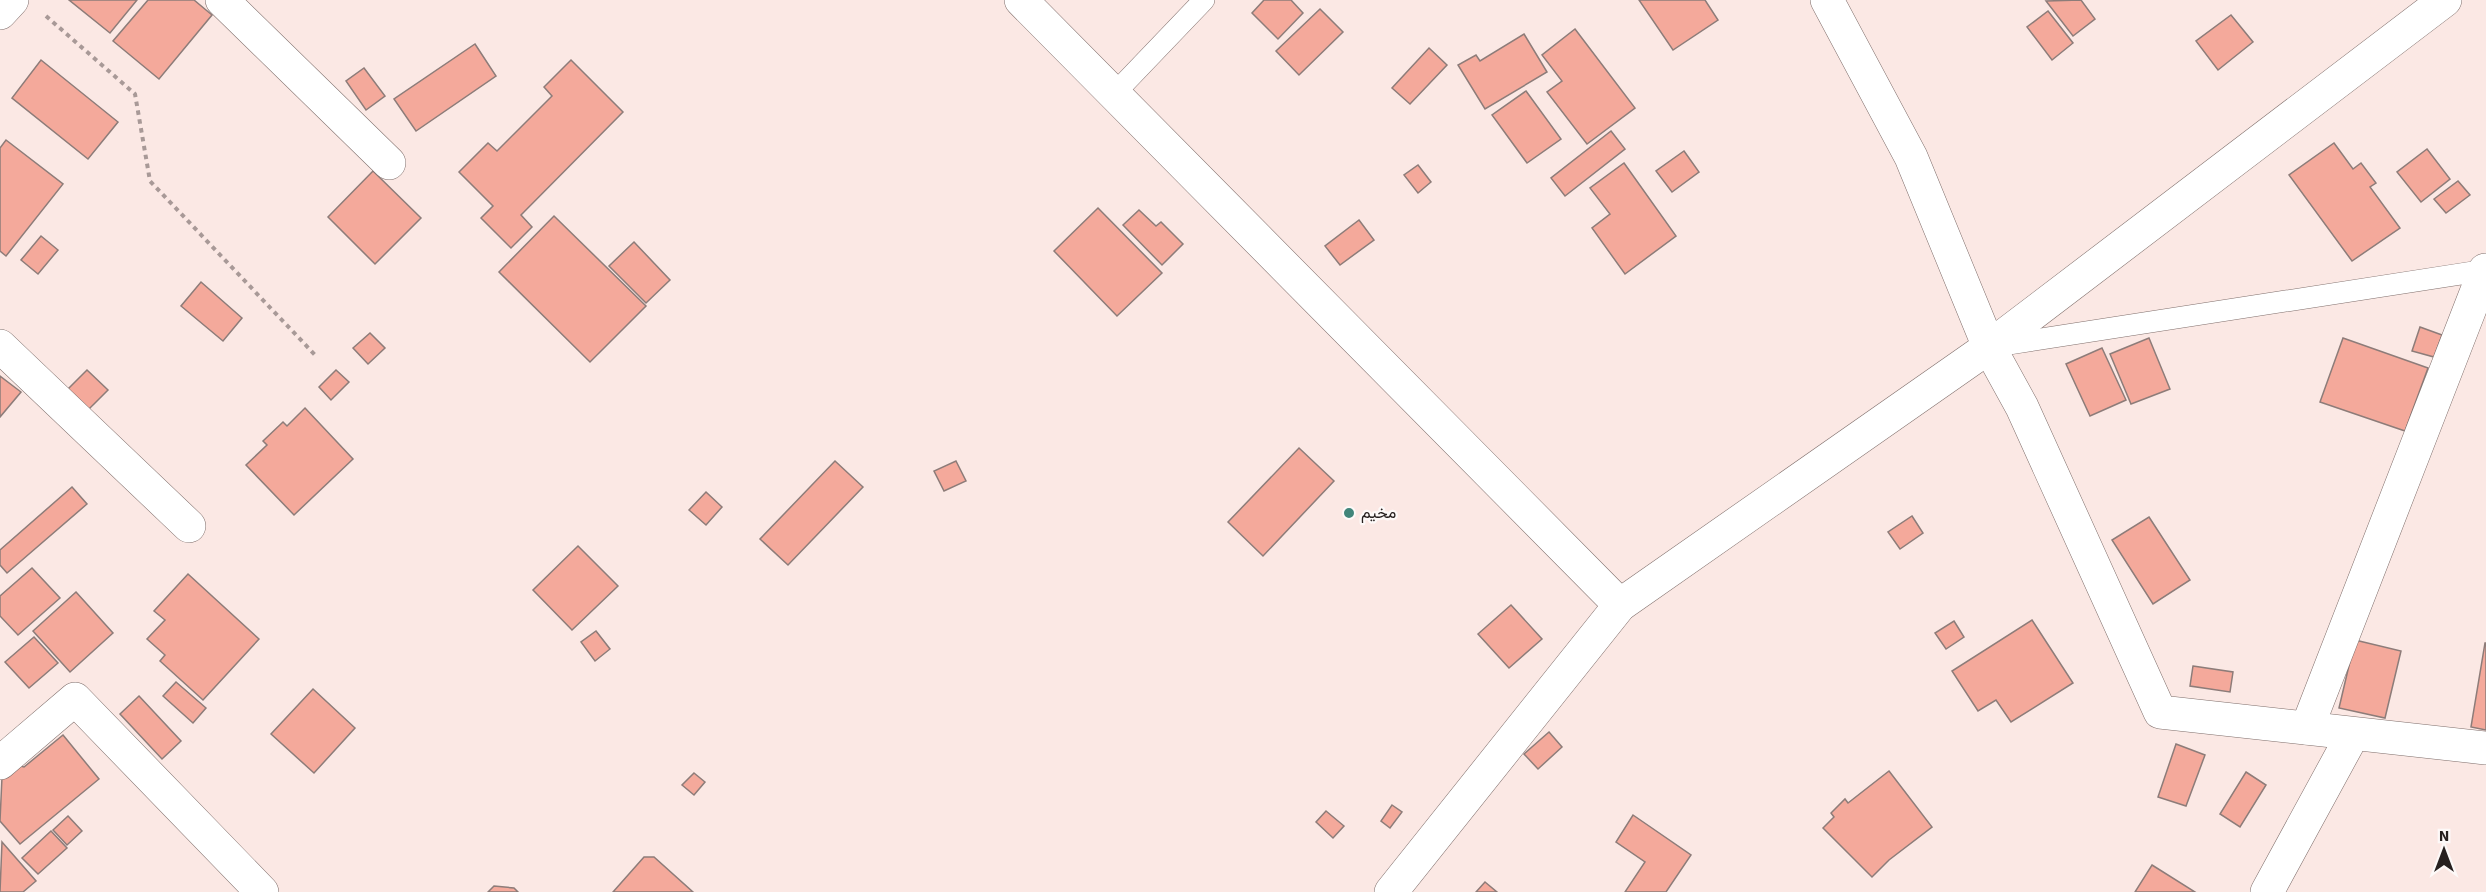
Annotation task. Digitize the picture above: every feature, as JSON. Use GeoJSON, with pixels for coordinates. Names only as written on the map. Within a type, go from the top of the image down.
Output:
{"type":"FeatureCollection","features":[{"type":"Feature","properties":{"kind":"street"},"geometry":{"type":"LineString","coordinates":[[222,0],[389,163]]}},
{"type":"Feature","properties":{"kind":"street"},"geometry":{"type":"LineString","coordinates":[[1021,0],[1620,605]]}},
{"type":"Feature","properties":{"kind":"street"},"geometry":{"type":"LineString","coordinates":[[1827,0],[1911,157],[1989,347],[2022,407],[2160,712],[2486,748]]}},
{"type":"Feature","properties":{"kind":"street"},"geometry":{"type":"LineString","coordinates":[[1391,892],[1620,605],[1989,347],[2445,0]]}},
{"type":"Feature","properties":{"kind":"street"},"geometry":{"type":"LineString","coordinates":[[0,13],[24,4]]}},
{"type":"Feature","properties":{"kind":"street"},"geometry":{"type":"LineString","coordinates":[[2307,728],[2486,270]]}},
{"type":"Feature","properties":{"kind":"street"},"geometry":{"type":"LineString","coordinates":[[0,346],[189,526]]}},
{"type":"Feature","properties":{"kind":"street"},"geometry":{"type":"LineString","coordinates":[[0,763],[75,699],[262,892]]}},
{"type":"Feature","properties":{"kind":"street"},"geometry":{"type":"LineString","coordinates":[[2267,892],[2353,734]]}},
{"type":"Feature","properties":{"kind":"lane"},"geometry":{"type":"LineString","coordinates":[[1115,93],[1204,0]]}},
{"type":"Feature","properties":{"kind":"lane"},"geometry":{"type":"LineString","coordinates":[[1989,347],[2486,270]]}},
{"type":"Feature","properties":{"kind":"path"},"geometry":{"type":"LineString","coordinates":[[24,4],[135,94],[150,181],[317,357]]}},
{"type":"Feature","properties":{"kind":"building"},"geometry":{"type":"Polygon","coordinates":[[[69,0],[137,0],[110,33],[69,0]]]}},
{"type":"Feature","properties":{"kind":"building"},"geometry":{"type":"Polygon","coordinates":[[[148,0],[194,0],[212,15],[159,79],[113,41],[148,0]]]}},
{"type":"Feature","properties":{"kind":"building"},"geometry":{"type":"Polygon","coordinates":[[[1264,0],[1291,0],[1303,13],[1278,39],[1252,13],[1264,0]]]}},
{"type":"Feature","properties":{"kind":"building"},"geometry":{"type":"Polygon","coordinates":[[[1639,0],[1705,0],[1718,20],[1673,50],[1639,0]]]}},
{"type":"Feature","properties":{"kind":"building"},"geometry":{"type":"Polygon","coordinates":[[[2081,0],[2095,19],[2073,36],[2046,1],[2081,0]]]}},
{"type":"Feature","properties":{"kind":"building"},"geometry":{"type":"Polygon","coordinates":[[[1320,9],[1343,32],[1299,75],[1276,51],[1320,9]]]}},
{"type":"Feature","properties":{"kind":"building"},"geometry":{"type":"Polygon","coordinates":[[[2048,11],[2073,43],[2052,60],[2027,27],[2048,11]]]}},
{"type":"Feature","properties":{"kind":"building"},"geometry":{"type":"Polygon","coordinates":[[[2231,15],[2253,42],[2218,70],[2196,41],[2231,15]]]}},
{"type":"Feature","properties":{"kind":"building"},"geometry":{"type":"Polygon","coordinates":[[[1575,29],[1635,108],[1587,144],[1547,92],[1562,81],[1542,55],[1575,29]]]}},
{"type":"Feature","properties":{"kind":"building"},"geometry":{"type":"Polygon","coordinates":[[[1524,34],[1547,72],[1485,109],[1458,65],[1476,55],[1480,61],[1524,34]]]}},
{"type":"Feature","properties":{"kind":"building"},"geometry":{"type":"Polygon","coordinates":[[[475,44],[496,76],[416,131],[394,99],[475,44]]]}},
{"type":"Feature","properties":{"kind":"building"},"geometry":{"type":"Polygon","coordinates":[[[1429,48],[1447,65],[1410,104],[1392,88],[1429,48]]]}},
{"type":"Feature","properties":{"kind":"building"},"geometry":{"type":"Polygon","coordinates":[[[41,60],[118,122],[88,159],[12,98],[41,60]]]}},
{"type":"Feature","properties":{"kind":"building"},"geometry":{"type":"Polygon","coordinates":[[[571,60],[623,112],[521,215],[532,227],[511,248],[481,218],[493,206],[459,172],[488,143],[497,151],[552,96],[544,87],[571,60]]]}},
{"type":"Feature","properties":{"kind":"building"},"geometry":{"type":"Polygon","coordinates":[[[364,68],[385,96],[366,110],[346,81],[364,68]]]}},
{"type":"Feature","properties":{"kind":"building"},"geometry":{"type":"Polygon","coordinates":[[[1526,91],[1561,139],[1527,163],[1492,115],[1526,91]]]}},
{"type":"Feature","properties":{"kind":"building"},"geometry":{"type":"Polygon","coordinates":[[[1611,131],[1625,149],[1565,196],[1551,178],[1611,131]]]}},
{"type":"Feature","properties":{"kind":"building"},"geometry":{"type":"Polygon","coordinates":[[[6,140],[63,184],[6,256],[0,251],[0,148],[6,140]]]}},
{"type":"Feature","properties":{"kind":"building"},"geometry":{"type":"Polygon","coordinates":[[[2334,143],[2353,169],[2361,163],[2376,183],[2370,187],[2400,228],[2352,261],[2289,175],[2334,143]]]}},
{"type":"Feature","properties":{"kind":"building"},"geometry":{"type":"Polygon","coordinates":[[[2427,149],[2450,179],[2421,202],[2397,172],[2427,149]]]}},
{"type":"Feature","properties":{"kind":"building"},"geometry":{"type":"Polygon","coordinates":[[[1684,151],[1699,172],[1672,192],[1656,171],[1684,151]]]}},
{"type":"Feature","properties":{"kind":"building"},"geometry":{"type":"Polygon","coordinates":[[[1624,163],[1676,236],[1625,274],[1592,228],[1610,214],[1590,188],[1624,163]]]}},
{"type":"Feature","properties":{"kind":"building"},"geometry":{"type":"Polygon","coordinates":[[[1418,165],[1431,182],[1418,193],[1404,175],[1418,165]]]}},
{"type":"Feature","properties":{"kind":"building"},"geometry":{"type":"Polygon","coordinates":[[[373,171],[421,218],[375,264],[328,217],[373,171]]]}},
{"type":"Feature","properties":{"kind":"building"},"geometry":{"type":"Polygon","coordinates":[[[2458,181],[2470,195],[2446,213],[2434,199],[2458,181]]]}},
{"type":"Feature","properties":{"kind":"building"},"geometry":{"type":"Polygon","coordinates":[[[1098,208],[1162,273],[1117,316],[1054,251],[1098,208]]]}},
{"type":"Feature","properties":{"kind":"building"},"geometry":{"type":"Polygon","coordinates":[[[1139,210],[1156,226],[1161,222],[1183,244],[1162,265],[1123,225],[1139,210]]]}},
{"type":"Feature","properties":{"kind":"building"},"geometry":{"type":"Polygon","coordinates":[[[554,216],[646,306],[590,362],[499,272],[554,216]]]}},
{"type":"Feature","properties":{"kind":"building"},"geometry":{"type":"Polygon","coordinates":[[[1359,220],[1374,240],[1340,265],[1325,246],[1359,220]]]}},
{"type":"Feature","properties":{"kind":"building"},"geometry":{"type":"Polygon","coordinates":[[[41,236],[58,250],[38,274],[21,260],[41,236]]]}},
{"type":"Feature","properties":{"kind":"building"},"geometry":{"type":"Polygon","coordinates":[[[634,242],[670,280],[646,303],[609,266],[634,242]]]}},
{"type":"Feature","properties":{"kind":"building"},"geometry":{"type":"Polygon","coordinates":[[[201,282],[242,318],[223,341],[181,306],[201,282]]]}},
{"type":"Feature","properties":{"kind":"building"},"geometry":{"type":"Polygon","coordinates":[[[2420,327],[2442,335],[2434,357],[2412,351],[2420,327]]]}},
{"type":"Feature","properties":{"kind":"building"},"geometry":{"type":"Polygon","coordinates":[[[370,333],[385,348],[368,364],[353,348],[370,333]]]}},
{"type":"Feature","properties":{"kind":"building"},"geometry":{"type":"Polygon","coordinates":[[[2149,338],[2170,389],[2131,404],[2110,354],[2149,338]]]}},
{"type":"Feature","properties":{"kind":"building"},"geometry":{"type":"Polygon","coordinates":[[[2343,338],[2428,368],[2405,431],[2320,402],[2343,338]]]}},
{"type":"Feature","properties":{"kind":"building"},"geometry":{"type":"Polygon","coordinates":[[[2102,348],[2126,400],[2090,416],[2066,364],[2102,348]]]}},
{"type":"Feature","properties":{"kind":"building"},"geometry":{"type":"Polygon","coordinates":[[[87,370],[108,390],[88,410],[68,389],[87,370]]]}},
{"type":"Feature","properties":{"kind":"building"},"geometry":{"type":"Polygon","coordinates":[[[336,370],[349,382],[331,400],[319,387],[336,370]]]}},
{"type":"Feature","properties":{"kind":"building"},"geometry":{"type":"Polygon","coordinates":[[[0,376],[21,392],[0,417],[0,376]]]}},
{"type":"Feature","properties":{"kind":"building"},"geometry":{"type":"Polygon","coordinates":[[[305,408],[353,459],[294,515],[246,465],[267,445],[263,441],[283,422],[287,426],[305,408]]]}},
{"type":"Feature","properties":{"kind":"building"},"geometry":{"type":"Polygon","coordinates":[[[1299,448],[1334,481],[1263,556],[1228,522],[1299,448]]]}},
{"type":"Feature","properties":{"kind":"building"},"geometry":{"type":"Polygon","coordinates":[[[835,461],[863,487],[788,565],[760,539],[835,461]]]}},
{"type":"Feature","properties":{"kind":"building"},"geometry":{"type":"Polygon","coordinates":[[[956,461],[966,481],[944,491],[934,471],[956,461]]]}},
{"type":"Feature","properties":{"kind":"building"},"geometry":{"type":"Polygon","coordinates":[[[72,487],[87,504],[7,573],[0,565],[0,550],[72,487]]]}},
{"type":"Feature","properties":{"kind":"building"},"geometry":{"type":"Polygon","coordinates":[[[706,492],[722,507],[706,525],[689,510],[706,492]]]}},
{"type":"Feature","properties":{"kind":"building"},"geometry":{"type":"Polygon","coordinates":[[[1912,516],[1923,533],[1900,549],[1888,532],[1912,516]]]}},
{"type":"Feature","properties":{"kind":"building"},"geometry":{"type":"Polygon","coordinates":[[[2149,517],[2190,580],[2153,604],[2112,540],[2149,517]]]}},
{"type":"Feature","properties":{"kind":"building"},"geometry":{"type":"Polygon","coordinates":[[[578,546],[618,586],[572,630],[533,590],[578,546]]]}},
{"type":"Feature","properties":{"kind":"building"},"geometry":{"type":"Polygon","coordinates":[[[32,568],[60,598],[18,635],[0,616],[0,596],[32,568]]]}},
{"type":"Feature","properties":{"kind":"building"},"geometry":{"type":"Polygon","coordinates":[[[188,574],[259,639],[203,700],[160,661],[165,655],[147,639],[165,620],[154,611],[188,574]]]}},
{"type":"Feature","properties":{"kind":"building"},"geometry":{"type":"Polygon","coordinates":[[[76,592],[113,633],[70,672],[33,631],[76,592]]]}},
{"type":"Feature","properties":{"kind":"building"},"geometry":{"type":"Polygon","coordinates":[[[1511,605],[1542,639],[1509,668],[1478,634],[1511,605]]]}},
{"type":"Feature","properties":{"kind":"building"},"geometry":{"type":"Polygon","coordinates":[[[2032,620],[2073,683],[2011,722],[1996,700],[1978,711],[1952,671],[2032,620]]]}},
{"type":"Feature","properties":{"kind":"building"},"geometry":{"type":"Polygon","coordinates":[[[1954,621],[1964,637],[1946,649],[1935,633],[1954,621]]]}},
{"type":"Feature","properties":{"kind":"building"},"geometry":{"type":"Polygon","coordinates":[[[596,631],[610,649],[595,661],[581,642],[596,631]]]}},
{"type":"Feature","properties":{"kind":"building"},"geometry":{"type":"Polygon","coordinates":[[[34,637],[58,663],[29,688],[5,662],[34,637]]]}},
{"type":"Feature","properties":{"kind":"building"},"geometry":{"type":"Polygon","coordinates":[[[2355,640],[2401,651],[2385,718],[2339,708],[2355,640]]]}},
{"type":"Feature","properties":{"kind":"building"},"geometry":{"type":"Polygon","coordinates":[[[2486,643],[2486,730],[2471,727],[2486,643]]]}},
{"type":"Feature","properties":{"kind":"building"},"geometry":{"type":"Polygon","coordinates":[[[2193,666],[2233,672],[2230,692],[2190,686],[2193,666]]]}},
{"type":"Feature","properties":{"kind":"building"},"geometry":{"type":"Polygon","coordinates":[[[176,682],[206,708],[193,723],[163,696],[176,682]]]}},
{"type":"Feature","properties":{"kind":"building"},"geometry":{"type":"Polygon","coordinates":[[[313,689],[355,728],[314,773],[271,734],[313,689]]]}},
{"type":"Feature","properties":{"kind":"building"},"geometry":{"type":"Polygon","coordinates":[[[139,696],[181,741],[162,759],[120,714],[139,696]]]}},
{"type":"Feature","properties":{"kind":"building"},"geometry":{"type":"Polygon","coordinates":[[[1549,732],[1562,747],[1538,769],[1524,754],[1549,732]]]}},
{"type":"Feature","properties":{"kind":"building"},"geometry":{"type":"Polygon","coordinates":[[[63,735],[99,779],[20,844],[0,821],[2,777],[16,765],[24,767],[63,735]]]}},
{"type":"Feature","properties":{"kind":"building"},"geometry":{"type":"Polygon","coordinates":[[[2176,744],[2205,755],[2186,806],[2158,797],[2176,744]]]}},
{"type":"Feature","properties":{"kind":"building"},"geometry":{"type":"Polygon","coordinates":[[[1889,771],[1932,827],[1889,860],[1872,877],[1823,828],[1834,817],[1831,813],[1845,799],[1848,803],[1889,771]]]}},
{"type":"Feature","properties":{"kind":"building"},"geometry":{"type":"Polygon","coordinates":[[[2246,772],[2266,785],[2240,827],[2220,814],[2246,772]]]}},
{"type":"Feature","properties":{"kind":"building"},"geometry":{"type":"Polygon","coordinates":[[[694,773],[705,782],[694,795],[682,785],[694,773]]]}},
{"type":"Feature","properties":{"kind":"building"},"geometry":{"type":"Polygon","coordinates":[[[1392,805],[1402,812],[1390,828],[1381,821],[1392,805]]]}},
{"type":"Feature","properties":{"kind":"building"},"geometry":{"type":"Polygon","coordinates":[[[1326,811],[1344,826],[1333,838],[1316,822],[1326,811]]]}},
{"type":"Feature","properties":{"kind":"building"},"geometry":{"type":"Polygon","coordinates":[[[1633,815],[1691,855],[1666,892],[1625,892],[1645,862],[1616,842],[1633,815]]]}},
{"type":"Feature","properties":{"kind":"building"},"geometry":{"type":"Polygon","coordinates":[[[68,816],[82,831],[67,845],[53,830],[68,816]]]}},
{"type":"Feature","properties":{"kind":"building"},"geometry":{"type":"Polygon","coordinates":[[[51,831],[67,848],[38,874],[22,858],[51,831]]]}},
{"type":"Feature","properties":{"kind":"building"},"geometry":{"type":"Polygon","coordinates":[[[2,842],[36,881],[23,892],[0,892],[2,842]]]}},
{"type":"Feature","properties":{"kind":"building"},"geometry":{"type":"Polygon","coordinates":[[[644,857],[654,857],[693,892],[613,892],[644,857]]]}},
{"type":"Feature","properties":{"kind":"building"},"geometry":{"type":"Polygon","coordinates":[[[2152,865],[2195,892],[2135,892],[2152,865]]]}},
{"type":"Feature","properties":{"kind":"building"},"geometry":{"type":"Polygon","coordinates":[[[1485,882],[1497,892],[1476,892],[1485,882]]]}},
{"type":"Feature","properties":{"kind":"building"},"geometry":{"type":"Polygon","coordinates":[[[494,886],[514,888],[518,892],[488,892],[494,886]]]}},
{"type":"Feature","properties":{"kind":"place","name":"مخيم"},"geometry":{"type":"Point","coordinates":[1349,513]}}]}
